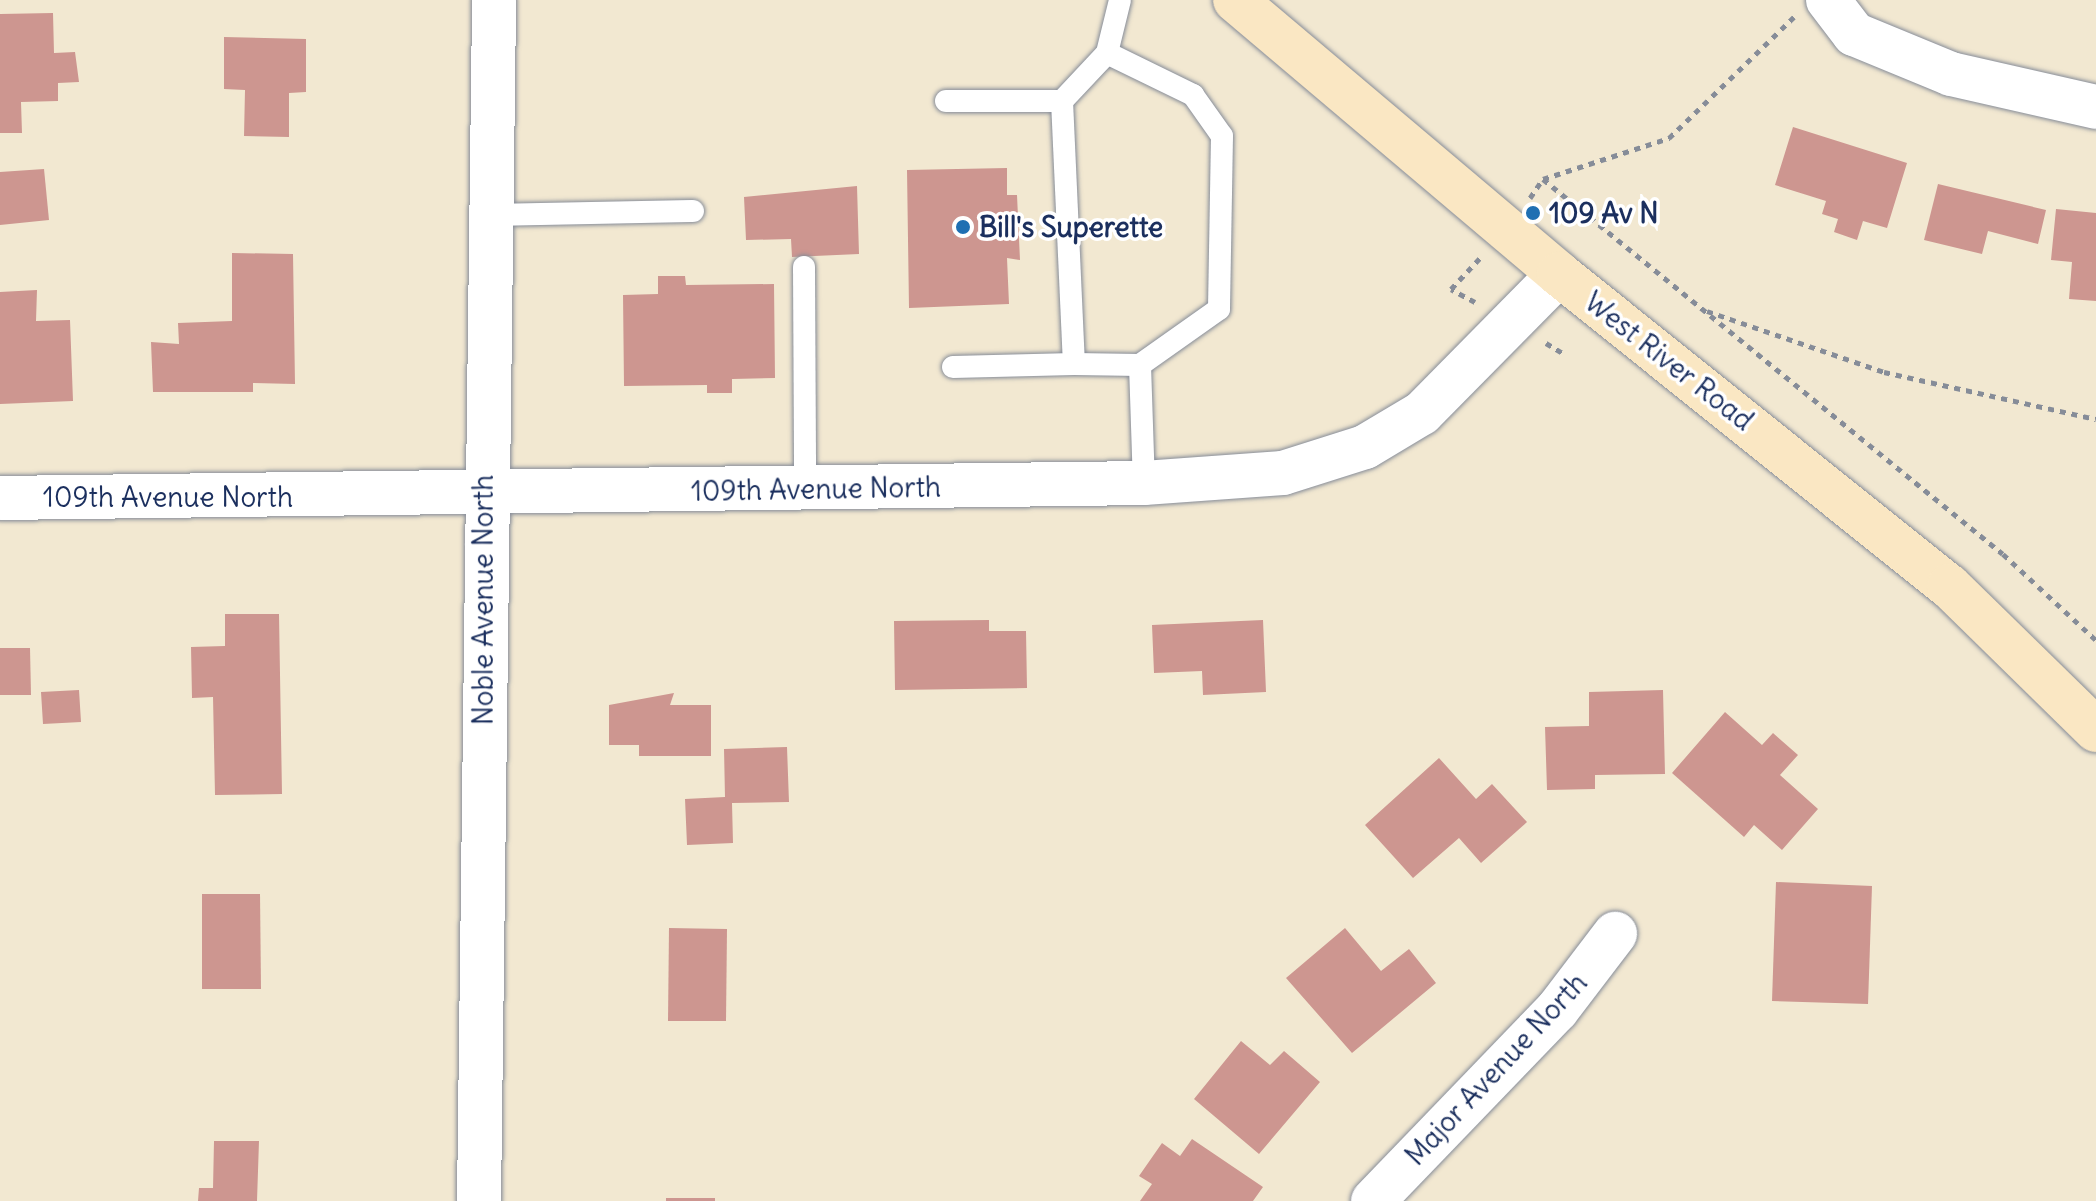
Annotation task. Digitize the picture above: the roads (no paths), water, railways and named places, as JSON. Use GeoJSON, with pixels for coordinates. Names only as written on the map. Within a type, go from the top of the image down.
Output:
{"type":"FeatureCollection","features":[{"type":"Feature","properties":{"kind":"main road","name":"West River Road"},"geometry":{"type":"LineString","coordinates":[[1235,0],[1559,274],[1949,586],[2096,730]]}},
{"type":"Feature","properties":{"kind":"street","name":"Noble Avenue North"},"geometry":{"type":"LineString","coordinates":[[479,1201],[483,495],[494,0]]}},
{"type":"Feature","properties":{"kind":"street"},"geometry":{"type":"LineString","coordinates":[[1815,4],[1854,34],[1951,74],[2096,107]]}},
{"type":"Feature","properties":{"kind":"street","name":"109th Avenue North"},"geometry":{"type":"LineString","coordinates":[[0,498],[483,495],[1144,483],[1283,473],[1365,447],[1422,413],[1559,274]]}},
{"type":"Feature","properties":{"kind":"street","name":"Major Avenue North"},"geometry":{"type":"LineString","coordinates":[[1373,1201],[1557,1010],[1615,934]]}},
{"type":"Feature","properties":{"kind":"lane"},"geometry":{"type":"LineString","coordinates":[[1074,364],[1062,101],[1107,53],[1120,0]]}},
{"type":"Feature","properties":{"kind":"lane"},"geometry":{"type":"LineString","coordinates":[[953,367],[1140,365],[1219,309],[1222,136],[1193,95],[1107,53]]}},
{"type":"Feature","properties":{"kind":"lane"},"geometry":{"type":"LineString","coordinates":[[946,101],[1062,101]]}},
{"type":"Feature","properties":{"kind":"lane"},"geometry":{"type":"LineString","coordinates":[[489,215],[693,211]]}},
{"type":"Feature","properties":{"kind":"lane"},"geometry":{"type":"LineString","coordinates":[[804,267],[805,489]]}},
{"type":"Feature","properties":{"kind":"lane"},"geometry":{"type":"LineString","coordinates":[[1140,365],[1144,483]]}},
{"type":"Feature","properties":{"kind":"place","name":"109 Av N"},"geometry":{"type":"Point","coordinates":[1533,213]}},
{"type":"Feature","properties":{"kind":"place","name":"Bill's Superette"},"geometry":{"type":"Point","coordinates":[963,227]}}]}
